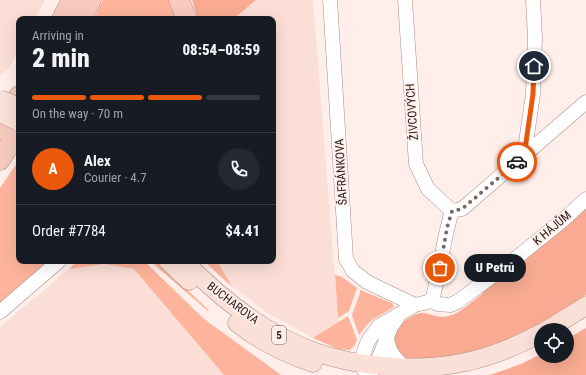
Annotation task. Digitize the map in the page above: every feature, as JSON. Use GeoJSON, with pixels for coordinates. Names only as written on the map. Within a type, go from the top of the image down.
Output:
{"type":"FeatureCollection","features":[{"type":"Feature","properties":{"kind":"highway"},"geometry":{"type":"LineString","coordinates":[[64,16],[72,0]]}},
{"type":"Feature","properties":{"kind":"highway"},"geometry":{"type":"LineString","coordinates":[[83,16],[91,0]]}},
{"type":"Feature","properties":{"kind":"highway"},"geometry":{"type":"LineString","coordinates":[[179,0],[186,16]]}},
{"type":"Feature","properties":{"kind":"highway"},"geometry":{"type":"LineString","coordinates":[[0,129],[16,101]]}},
{"type":"Feature","properties":{"kind":"highway"},"geometry":{"type":"LineString","coordinates":[[0,160],[16,134]]}},
{"type":"Feature","properties":{"kind":"main road"},"geometry":{"type":"LineString","coordinates":[[0,99],[16,106]]}},
{"type":"Feature","properties":{"kind":"main road"},"geometry":{"type":"LineString","coordinates":[[0,113],[16,121]]}},
{"type":"Feature","properties":{"kind":"main road","name":"BUCHAROVA"},"geometry":{"type":"LineString","coordinates":[[171,264],[215,304],[265,342],[286,353],[340,371],[437,367],[476,360],[512,347],[534,336]]}},
{"type":"Feature","properties":{"kind":"main road","name":"BUCHAROVA"},"geometry":{"type":"LineString","coordinates":[[187,264],[221,296],[272,331],[316,352],[366,371]]}},
{"type":"Feature","properties":{"kind":"main road"},"geometry":{"type":"LineString","coordinates":[[558,323],[586,306]]}},
{"type":"Feature","properties":{"kind":"main road"},"geometry":{"type":"LineString","coordinates":[[574,326],[586,318]]}},
{"type":"Feature","properties":{"kind":"main road"},"geometry":{"type":"LineString","coordinates":[[455,375],[480,370],[534,347]]}},
{"type":"Feature","properties":{"kind":"street","name":"ŠAFRÁNKOVA"},"geometry":{"type":"LineString","coordinates":[[330,0],[346,259],[353,271],[366,282],[415,304]]}},
{"type":"Feature","properties":{"kind":"street","name":"ŽIVCOVÝCH"},"geometry":{"type":"LineString","coordinates":[[405,0],[416,164],[428,189],[452,211]]}},
{"type":"Feature","properties":{"kind":"street"},"geometry":{"type":"LineString","coordinates":[[524,156],[533,94],[535,38],[533,0]]}},
{"type":"Feature","properties":{"kind":"street"},"geometry":{"type":"LineString","coordinates":[[432,301],[452,211],[462,209],[586,102]]}},
{"type":"Feature","properties":{"kind":"street","name":"K HÁJŮM"},"geometry":{"type":"LineString","coordinates":[[415,304],[432,301],[438,304],[450,305],[457,302],[510,263],[563,220],[586,199]]}},
{"type":"Feature","properties":{"kind":"street"},"geometry":{"type":"LineString","coordinates":[[0,312],[56,264]]}},
{"type":"Feature","properties":{"kind":"street"},"geometry":{"type":"LineString","coordinates":[[366,371],[368,341],[372,334],[379,326],[415,304]]}},
{"type":"Feature","properties":{"kind":"street"},"geometry":{"type":"LineString","coordinates":[[366,371],[387,337],[391,327],[401,313]]}},
{"type":"Feature","properties":{"kind":"street"},"geometry":{"type":"LineString","coordinates":[[387,337],[388,349],[394,358],[405,368]]}},
{"type":"Feature","properties":{"kind":"shaded area"},"geometry":{"type":"Polygon","coordinates":[[[0,0],[45,0],[37,16],[16,16],[16,55],[9,68],[0,76],[0,0]]]}},
{"type":"Feature","properties":{"kind":"shaded area"},"geometry":{"type":"Polygon","coordinates":[[[103,0],[172,0],[179,16],[95,16],[103,0]]]}},
{"type":"Feature","properties":{"kind":"shaded area"},"geometry":{"type":"Polygon","coordinates":[[[192,0],[256,0],[237,16],[197,16],[192,0]]]}},
{"type":"Feature","properties":{"kind":"shaded area"},"geometry":{"type":"Polygon","coordinates":[[[256,0],[313,0],[338,318],[340,322],[313,338],[268,313],[228,283],[207,264],[276,264],[276,16],[237,16],[256,0]]]}},
{"type":"Feature","properties":{"kind":"shaded area"},"geometry":{"type":"Polygon","coordinates":[[[16,164],[16,264],[47,264],[0,304],[0,188],[16,164]]]}},
{"type":"Feature","properties":{"kind":"shaded area"},"geometry":{"type":"Polygon","coordinates":[[[586,208],[586,295],[581,299],[540,323],[534,323],[534,327],[530,329],[490,347],[450,358],[404,360],[392,346],[396,327],[411,317],[421,313],[445,317],[458,312],[483,293],[482,289],[569,224],[586,208]]]}},
{"type":"Feature","properties":{"kind":"shaded area"},"geometry":{"type":"Polygon","coordinates":[[[74,264],[104,264],[69,269],[74,264]]]}},
{"type":"Feature","properties":{"kind":"shaded area"},"geometry":{"type":"Polygon","coordinates":[[[104,264],[134,269],[224,375],[0,375],[0,327],[69,269],[104,264]]]}},
{"type":"Feature","properties":{"kind":"shaded area"},"geometry":{"type":"Polygon","coordinates":[[[104,264],[147,264],[204,319],[281,375],[224,375],[134,269],[104,264]]]}},
{"type":"Feature","properties":{"kind":"shaded area"},"geometry":{"type":"Polygon","coordinates":[[[153,264],[162,264],[209,310],[208,311],[153,264]]]}},
{"type":"Feature","properties":{"kind":"shaded area"},"geometry":{"type":"Polygon","coordinates":[[[207,264],[219,264],[232,287],[207,264]]]}},
{"type":"Feature","properties":{"kind":"shaded area"},"geometry":{"type":"Polygon","coordinates":[[[335,275],[342,277],[357,288],[349,311],[338,318],[335,275]]]}},
{"type":"Feature","properties":{"kind":"shaded area"},"geometry":{"type":"Polygon","coordinates":[[[360,290],[392,303],[394,307],[372,320],[359,335],[352,315],[360,290]]]}},
{"type":"Feature","properties":{"kind":"shaded area"},"geometry":{"type":"Polygon","coordinates":[[[348,316],[357,340],[350,350],[338,349],[313,338],[348,316]]]}},
{"type":"Feature","properties":{"kind":"shaded area"},"geometry":{"type":"Polygon","coordinates":[[[586,328],[586,375],[490,375],[521,364],[534,358],[534,363],[574,363],[574,335],[586,328]]]}},
{"type":"Feature","properties":{"kind":"way so far"},"geometry":{"type":"LineString","coordinates":[[440,268],[447,228],[452,211],[462,209],[517,162]]}},
{"type":"Feature","properties":{"kind":"place","name":"U Petrů"},"geometry":{"type":"Point","coordinates":[440,268]}},
{"type":"Feature","properties":{"kind":"route"},"geometry":{"type":"LineString","coordinates":[[517,162],[524,156],[533,94],[534,66]]}}]}
